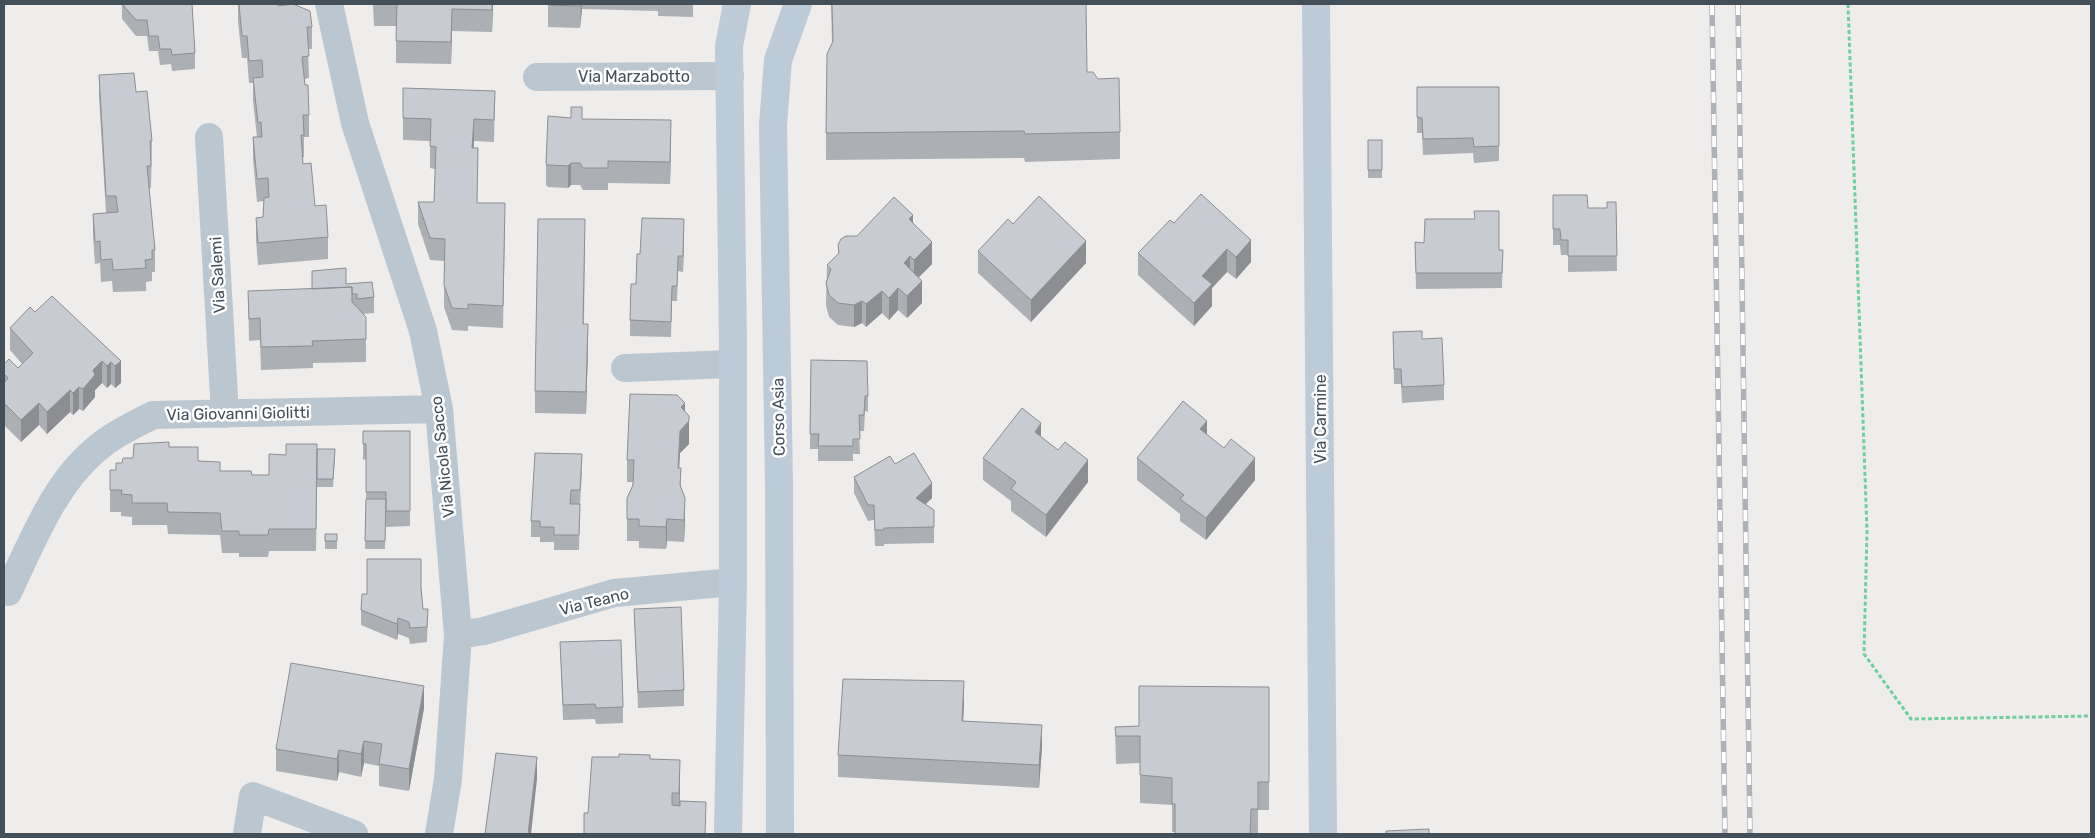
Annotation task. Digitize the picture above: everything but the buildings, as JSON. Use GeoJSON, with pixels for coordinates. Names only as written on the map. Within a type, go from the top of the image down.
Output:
{"type":"FeatureCollection","features":[{"type":"Feature","properties":{"kind":"street","name":"Via Nicola Sacco"},"geometry":{"type":"LineString","coordinates":[[329,4],[355,123],[422,331],[439,409],[458,635],[448,779],[439,834]]}},
{"type":"Feature","properties":{"kind":"street"},"geometry":{"type":"LineString","coordinates":[[728,834],[733,582],[733,364],[729,46],[737,4]]}},
{"type":"Feature","properties":{"kind":"street","name":"Corso Asia"},"geometry":{"type":"LineString","coordinates":[[780,834],[779,484],[773,125],[778,60],[798,4]]}},
{"type":"Feature","properties":{"kind":"street","name":"Via Carmine"},"geometry":{"type":"LineString","coordinates":[[1316,4],[1323,834]]}},
{"type":"Feature","properties":{"kind":"street","name":"Via Marzabotto"},"geometry":{"type":"LineString","coordinates":[[537,77],[730,76]]}},
{"type":"Feature","properties":{"kind":"street","name":"Via Salemi"},"geometry":{"type":"LineString","coordinates":[[209,137],[225,414]]}},
{"type":"Feature","properties":{"kind":"street"},"geometry":{"type":"LineString","coordinates":[[624,368],[733,364]]}},
{"type":"Feature","properties":{"kind":"street","name":"Via Giovanni Giolitti"},"geometry":{"type":"LineString","coordinates":[[8,592],[42,520],[74,471],[93,451],[117,433],[153,415],[439,409]]}},
{"type":"Feature","properties":{"kind":"street","name":"Via Teano"},"geometry":{"type":"LineString","coordinates":[[458,635],[484,631],[614,593],[733,582]]}},
{"type":"Feature","properties":{"kind":"street"},"geometry":{"type":"LineString","coordinates":[[247,834],[253,796],[354,834]]}},
{"type":"Feature","properties":{"kind":"path"},"geometry":{"type":"LineString","coordinates":[[1848,4],[1867,531],[1864,654],[1910,719],[2091,716]]}},
{"type":"Feature","properties":{"kind":"railway"},"geometry":{"type":"LineString","coordinates":[[1712,4],[1725,834]]}},
{"type":"Feature","properties":{"kind":"railway"},"geometry":{"type":"LineString","coordinates":[[1738,4],[1750,834]]}}]}
